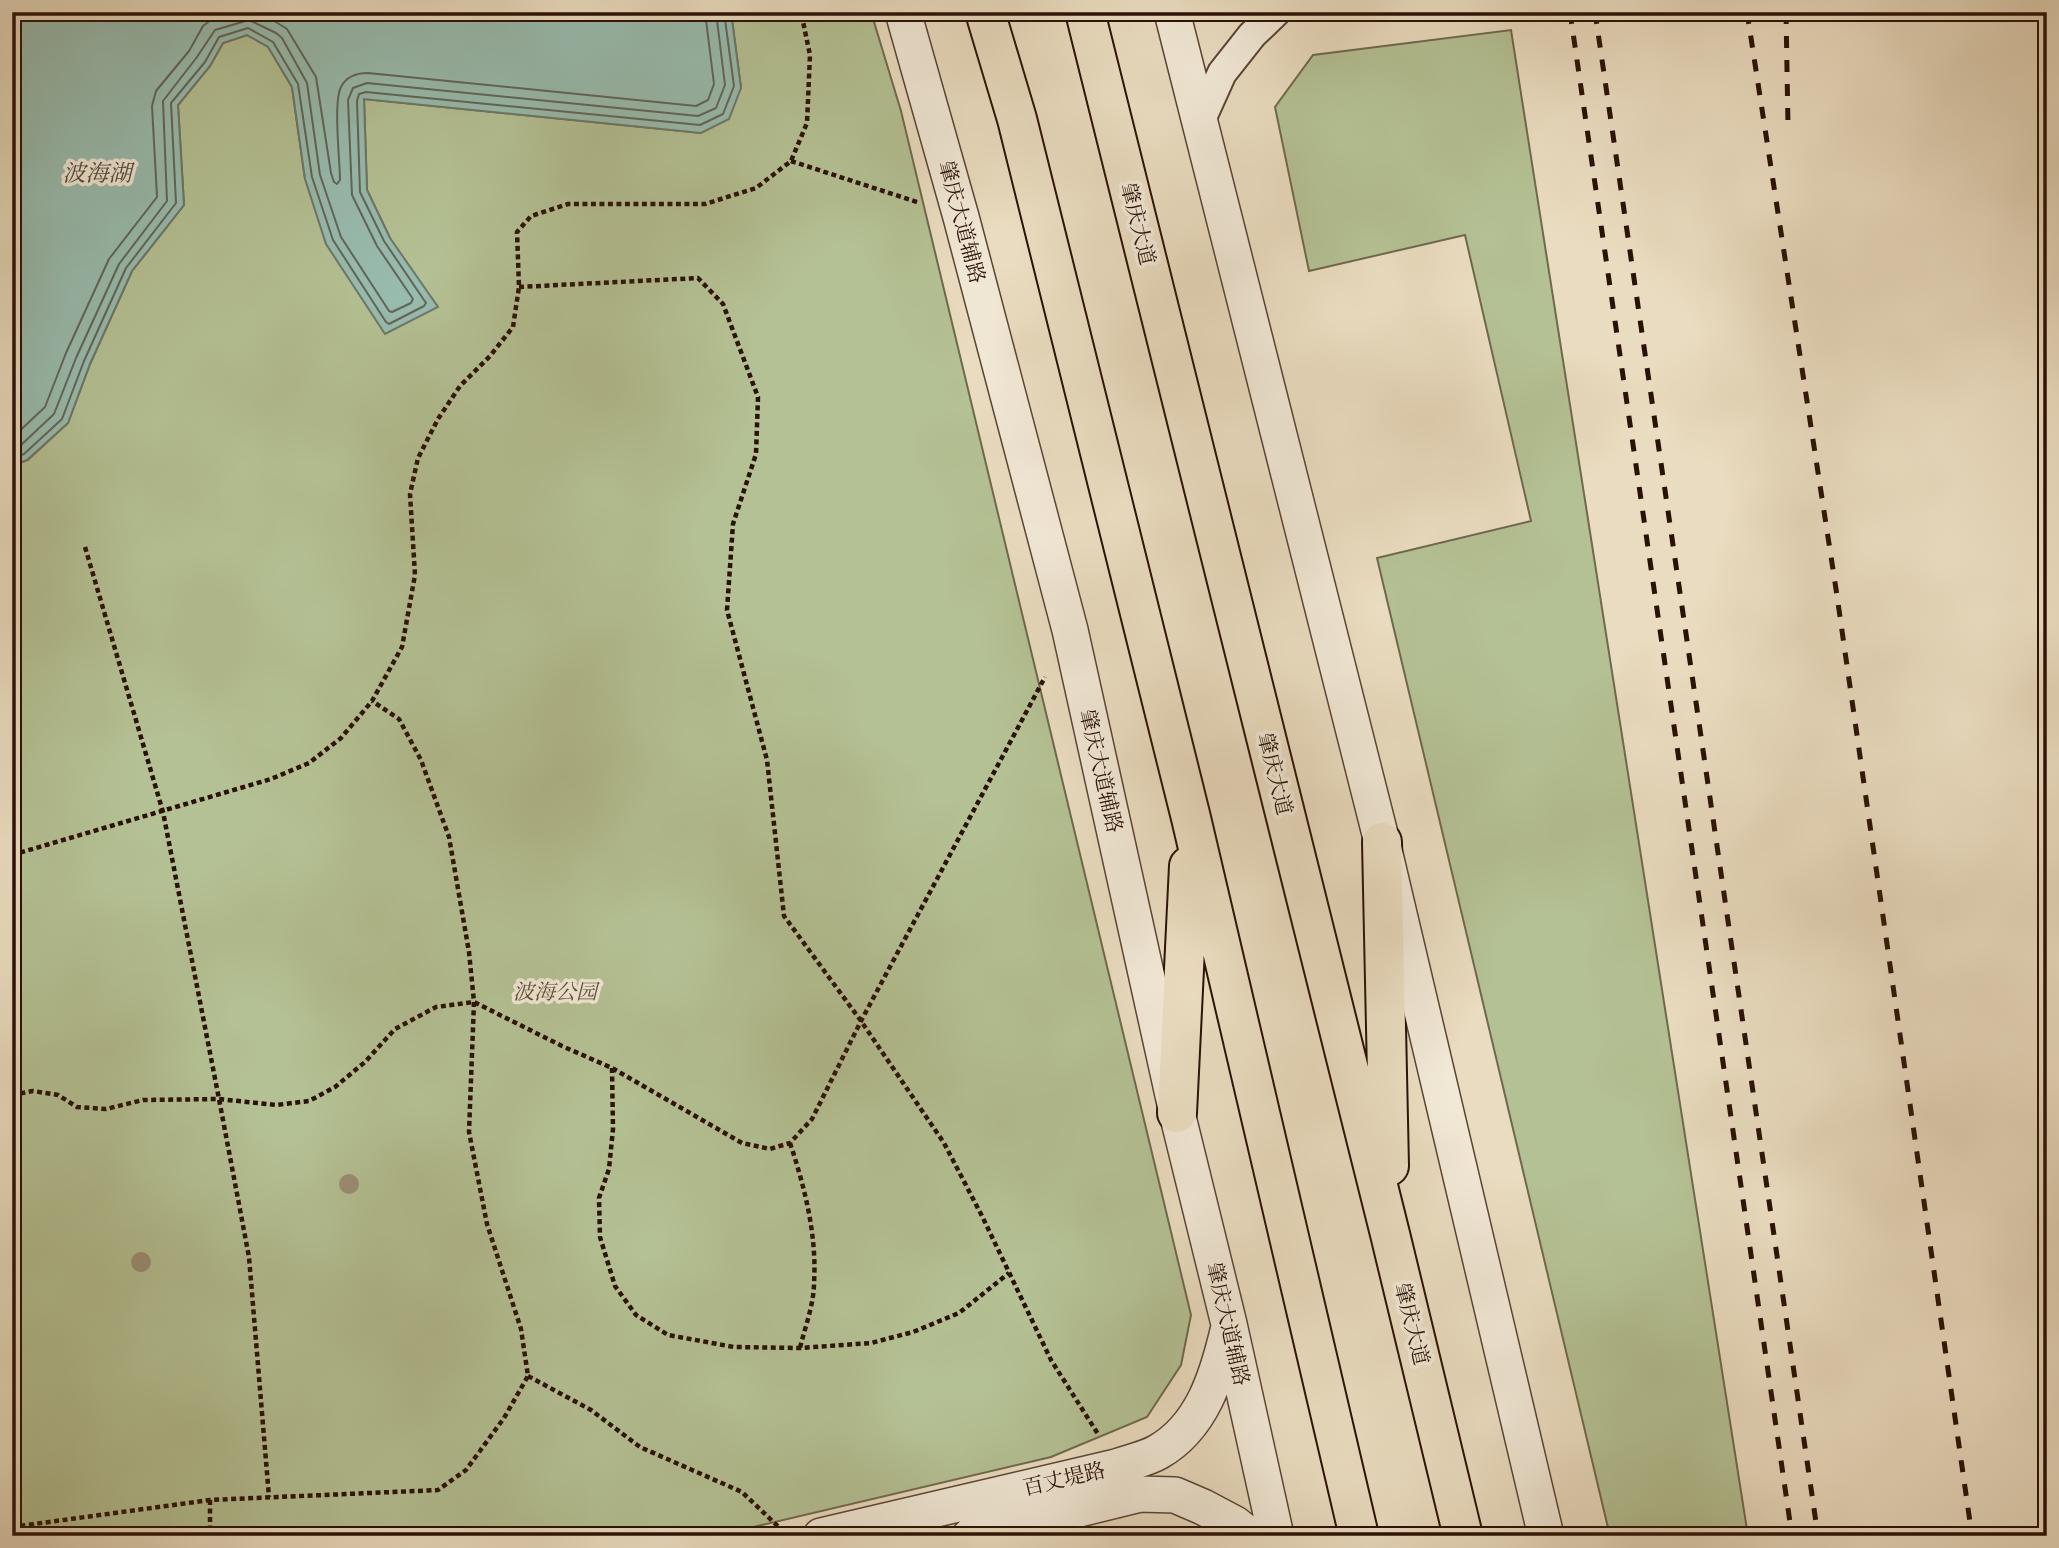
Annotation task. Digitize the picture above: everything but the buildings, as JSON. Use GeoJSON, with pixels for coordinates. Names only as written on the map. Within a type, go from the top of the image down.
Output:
{"type":"FeatureCollection","features":[{"type":"Feature","properties":{"kind":"highway"},"geometry":{"type":"LineString","coordinates":[[985,12],[1020,132],[1191,818],[1359,1536]]}},
{"type":"Feature","properties":{"kind":"highway","name":"肇庆大道"},"geometry":{"type":"LineString","coordinates":[[1085,12],[1463,1536]]}},
{"type":"Feature","properties":{"kind":"highway"},"geometry":{"type":"LineString","coordinates":[[1177,1113],[1191,818]]}},
{"type":"Feature","properties":{"kind":"highway"},"geometry":{"type":"LineString","coordinates":[[1382,842],[1390,1234]]}},
{"type":"Feature","properties":{"kind":"street","name":"肇庆大道辅路"},"geometry":{"type":"LineString","coordinates":[[903,12],[961,217],[1070,630],[1177,1113],[1229,1324],[1276,1536]]}},
{"type":"Feature","properties":{"kind":"street"},"geometry":{"type":"LineString","coordinates":[[1172,12],[1382,842],[1546,1536]]}},
{"type":"Feature","properties":{"kind":"street"},"geometry":{"type":"LineString","coordinates":[[1200,122],[1222,73],[1252,35],[1276,12]]}},
{"type":"Feature","properties":{"kind":"street","name":"百丈堤路"},"geometry":{"type":"LineString","coordinates":[[821,1536],[1116,1467],[1159,1451],[1191,1424],[1219,1372],[1229,1324]]}},
{"type":"Feature","properties":{"kind":"street","name":"百丈堤路"},"geometry":{"type":"LineString","coordinates":[[970,1536],[1140,1494],[1175,1495],[1235,1524],[1250,1536]]}},
{"type":"Feature","properties":{"kind":"path"},"geometry":{"type":"LineString","coordinates":[[12,855],[271,779],[309,763],[341,738],[372,701],[402,648],[415,575],[410,494],[418,458],[438,419],[460,386],[490,356],[513,327],[519,287],[517,232],[531,216],[568,204],[705,204],[756,188],[792,161],[807,123],[810,55],[801,12]]}},
{"type":"Feature","properties":{"kind":"path"},"geometry":{"type":"LineString","coordinates":[[792,161],[961,217]]}},
{"type":"Feature","properties":{"kind":"path"},"geometry":{"type":"LineString","coordinates":[[519,287],[698,278],[723,304],[758,397],[756,454],[733,524],[726,610],[767,760],[784,916],[861,1021],[944,1143],[1051,1360],[1116,1467]]}},
{"type":"Feature","properties":{"kind":"path"},"geometry":{"type":"LineString","coordinates":[[85,547],[163,812],[219,1100],[249,1257],[269,1497]]}},
{"type":"Feature","properties":{"kind":"path"},"geometry":{"type":"LineString","coordinates":[[12,1095],[33,1091],[58,1095],[77,1107],[106,1110],[144,1100],[219,1100],[276,1105],[309,1101],[335,1087],[365,1062],[395,1029],[436,1007],[474,1002],[612,1068],[742,1143],[770,1149],[790,1143],[812,1119],[861,1021],[1070,630]]}},
{"type":"Feature","properties":{"kind":"path"},"geometry":{"type":"LineString","coordinates":[[12,1527],[210,1500],[439,1490],[466,1470],[504,1418],[528,1376],[521,1329],[487,1223],[469,1132],[474,1002],[469,952],[449,837],[421,760],[399,719],[372,701]]}},
{"type":"Feature","properties":{"kind":"path"},"geometry":{"type":"LineString","coordinates":[[612,1068],[611,1142],[609,1169],[599,1198],[600,1237],[615,1286],[636,1315],[668,1335],[734,1348],[800,1348],[871,1343],[913,1332],[959,1313],[1009,1273]]}},
{"type":"Feature","properties":{"kind":"path"},"geometry":{"type":"LineString","coordinates":[[790,1143],[804,1186],[812,1236],[815,1285],[800,1348]]}},
{"type":"Feature","properties":{"kind":"path"},"geometry":{"type":"LineString","coordinates":[[528,1376],[592,1410],[640,1447],[742,1492],[788,1536]]}},
{"type":"Feature","properties":{"kind":"path"},"geometry":{"type":"LineString","coordinates":[[210,1500],[211,1536]]}},
{"type":"Feature","properties":{"kind":"path"},"geometry":{"type":"LineString","coordinates":[[32,1524],[32,1536]]}},
{"type":"Feature","properties":{"kind":"green space","name":"波海公园"},"geometry":{"type":"Polygon","coordinates":[[[731,12],[871,12],[901,111],[1191,1315],[1181,1365],[1147,1417],[1051,1457],[715,1536],[12,1536],[12,466],[28,460],[68,423],[90,364],[132,271],[184,205],[178,105],[210,66],[223,43],[247,35],[268,46],[292,87],[305,179],[390,238],[367,190],[364,99],[701,133],[741,88],[731,12]]]}},
{"type":"Feature","properties":{"kind":"green space"},"geometry":{"type":"Polygon","coordinates":[[[1511,30],[1748,1536],[1610,1536],[1377,558],[1531,521],[1465,235],[1309,271],[1275,107],[1313,55],[1511,30]]]}},
{"type":"Feature","properties":{"kind":"water","name":"波海湖"},"geometry":{"type":"Polygon","coordinates":[[[12,12],[731,12],[741,88],[729,119],[701,133],[364,99],[367,190],[390,238],[438,307],[385,334],[326,244],[305,179],[292,87],[268,47],[247,35],[223,43],[210,66],[178,105],[184,205],[132,271],[90,364],[68,423],[27,460],[12,466],[12,12]]]}},
{"type":"Feature","properties":{"kind":"railway"},"geometry":{"type":"LineString","coordinates":[[1570,12],[1792,1536]]}},
{"type":"Feature","properties":{"kind":"railway"},"geometry":{"type":"LineString","coordinates":[[1595,12],[1818,1536]]}},
{"type":"Feature","properties":{"kind":"railway"},"geometry":{"type":"LineString","coordinates":[[1747,12],[1836,589],[1972,1536]]}},
{"type":"Feature","properties":{"kind":"railway"},"geometry":{"type":"LineString","coordinates":[[1786,12],[1788,126]]}}]}
